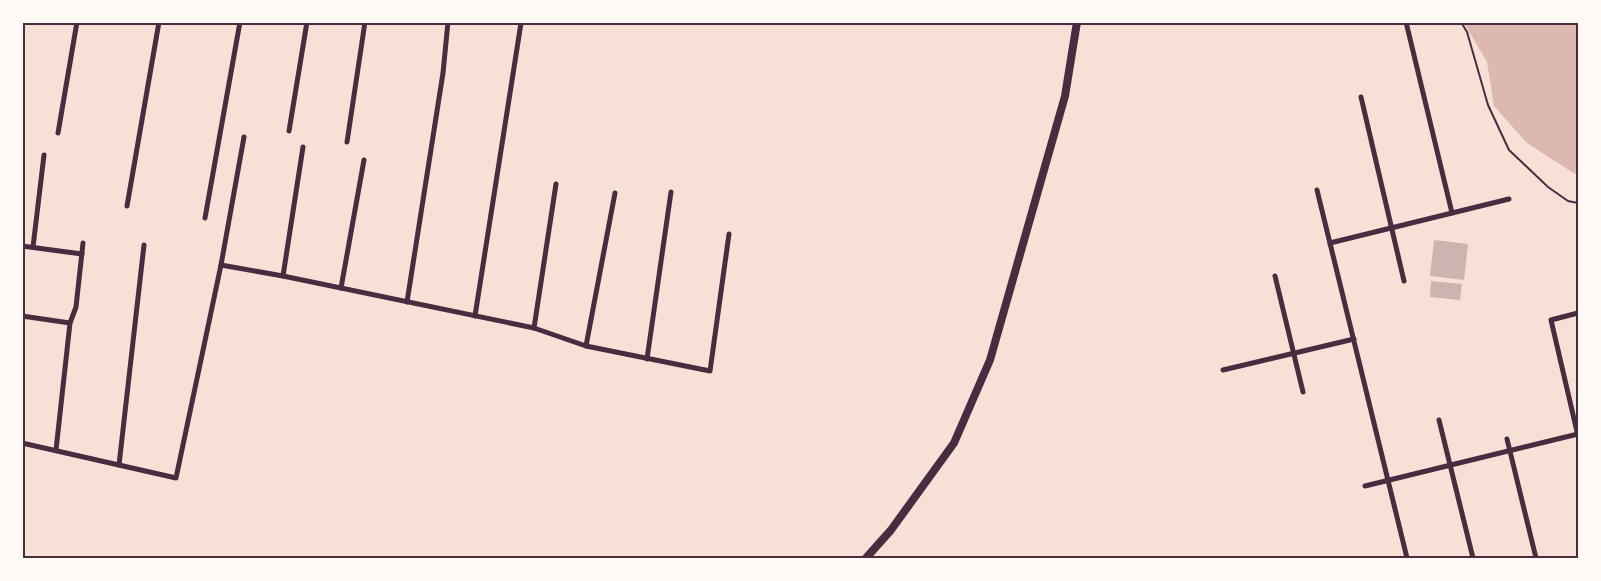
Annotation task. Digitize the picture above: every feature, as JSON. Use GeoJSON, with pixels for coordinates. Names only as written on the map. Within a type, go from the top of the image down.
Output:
{"type":"FeatureCollection","features":[{"type":"Feature","properties":{"kind":"street"},"geometry":{"type":"LineString","coordinates":[[58,133],[77,22]]}},
{"type":"Feature","properties":{"kind":"street"},"geometry":{"type":"LineString","coordinates":[[127,206],[159,22]]}},
{"type":"Feature","properties":{"kind":"street"},"geometry":{"type":"LineString","coordinates":[[205,218],[240,22]]}},
{"type":"Feature","properties":{"kind":"street"},"geometry":{"type":"LineString","coordinates":[[289,131],[307,22]]}},
{"type":"Feature","properties":{"kind":"street"},"geometry":{"type":"LineString","coordinates":[[347,142],[365,22]]}},
{"type":"Feature","properties":{"kind":"street"},"geometry":{"type":"LineString","coordinates":[[407,302],[443,73],[448,22]]}},
{"type":"Feature","properties":{"kind":"street"},"geometry":{"type":"LineString","coordinates":[[866,558],[891,530],[954,444],[990,360],[1065,96],[1077,22]]}},
{"type":"Feature","properties":{"kind":"street"},"geometry":{"type":"LineString","coordinates":[[1406,22],[1452,213]]}},
{"type":"Feature","properties":{"kind":"street"},"geometry":{"type":"LineString","coordinates":[[474,316],[521,23]]}},
{"type":"Feature","properties":{"kind":"street"},"geometry":{"type":"LineString","coordinates":[[1361,97],[1404,281]]}},
{"type":"Feature","properties":{"kind":"street"},"geometry":{"type":"LineString","coordinates":[[22,443],[176,478],[221,265],[244,137]]}},
{"type":"Feature","properties":{"kind":"street"},"geometry":{"type":"LineString","coordinates":[[283,276],[303,147]]}},
{"type":"Feature","properties":{"kind":"street"},"geometry":{"type":"LineString","coordinates":[[33,248],[44,155]]}},
{"type":"Feature","properties":{"kind":"street"},"geometry":{"type":"LineString","coordinates":[[341,288],[364,160]]}},
{"type":"Feature","properties":{"kind":"street"},"geometry":{"type":"LineString","coordinates":[[534,328],[556,184]]}},
{"type":"Feature","properties":{"kind":"street"},"geometry":{"type":"LineString","coordinates":[[1317,190],[1407,558]]}},
{"type":"Feature","properties":{"kind":"street"},"geometry":{"type":"LineString","coordinates":[[647,359],[671,192]]}},
{"type":"Feature","properties":{"kind":"street"},"geometry":{"type":"LineString","coordinates":[[586,346],[615,193]]}},
{"type":"Feature","properties":{"kind":"street"},"geometry":{"type":"LineString","coordinates":[[1330,243],[1509,199]]}},
{"type":"Feature","properties":{"kind":"street"},"geometry":{"type":"LineString","coordinates":[[221,265],[534,328],[586,346],[710,371],[729,234]]}},
{"type":"Feature","properties":{"kind":"street"},"geometry":{"type":"LineString","coordinates":[[56,450],[70,323],[76,307],[83,244]]}},
{"type":"Feature","properties":{"kind":"street"},"geometry":{"type":"LineString","coordinates":[[22,246],[82,254]]}},
{"type":"Feature","properties":{"kind":"street"},"geometry":{"type":"LineString","coordinates":[[119,465],[144,246]]}},
{"type":"Feature","properties":{"kind":"street"},"geometry":{"type":"LineString","coordinates":[[1275,276],[1303,392]]}},
{"type":"Feature","properties":{"kind":"street"},"geometry":{"type":"LineString","coordinates":[[1365,486],[1578,435],[1551,320],[1578,313]]}},
{"type":"Feature","properties":{"kind":"street"},"geometry":{"type":"LineString","coordinates":[[22,316],[70,323]]}},
{"type":"Feature","properties":{"kind":"street"},"geometry":{"type":"LineString","coordinates":[[1223,370],[1354,339]]}},
{"type":"Feature","properties":{"kind":"street"},"geometry":{"type":"LineString","coordinates":[[1439,420],[1473,558]]}},
{"type":"Feature","properties":{"kind":"street"},"geometry":{"type":"LineString","coordinates":[[1507,439],[1536,558]]}},
{"type":"Feature","properties":{"kind":"path"},"geometry":{"type":"LineString","coordinates":[[1461,22],[1467,32],[1488,105],[1509,150],[1548,187],[1568,201],[1578,203]]}},
{"type":"Feature","properties":{"kind":"shaded area"},"geometry":{"type":"Polygon","coordinates":[[[1464,23],[1578,23],[1578,165],[1575,174],[1527,143],[1494,106],[1487,62],[1464,23]]]}},
{"type":"Feature","properties":{"kind":"building"},"geometry":{"type":"Polygon","coordinates":[[[1434,240],[1468,244],[1464,280],[1430,276],[1434,240]]]}},
{"type":"Feature","properties":{"kind":"building"},"geometry":{"type":"Polygon","coordinates":[[[1431,281],[1462,284],[1460,300],[1430,297],[1431,281]]]}}]}
